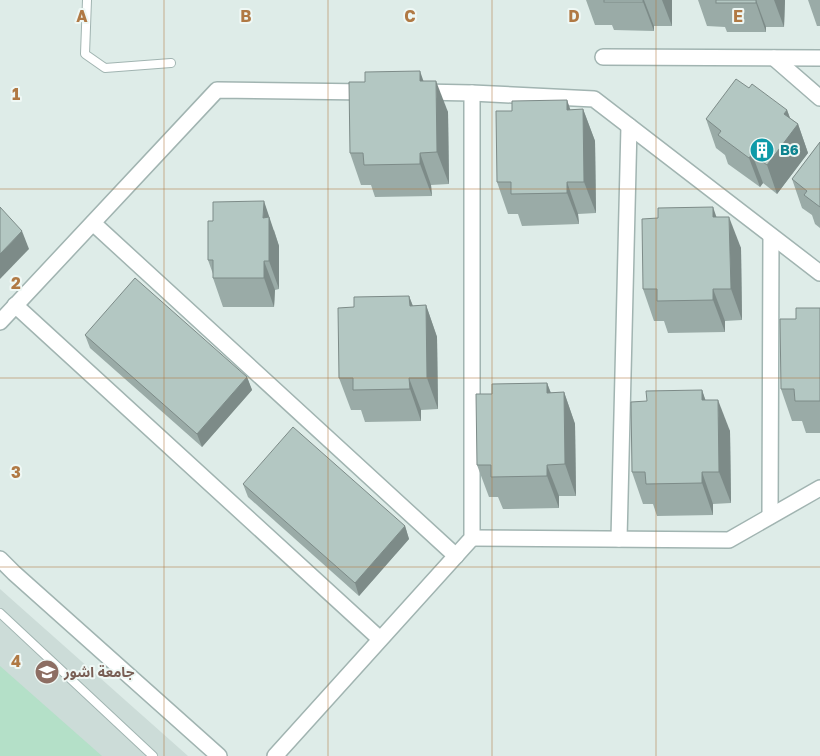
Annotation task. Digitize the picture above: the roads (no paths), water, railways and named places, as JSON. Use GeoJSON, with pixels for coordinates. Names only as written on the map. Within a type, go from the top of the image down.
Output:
{"type":"FeatureCollection","features":[{"type":"Feature","properties":{"kind":"street"},"geometry":{"type":"LineString","coordinates":[[603,57],[820,58]]}},
{"type":"Feature","properties":{"kind":"street"},"geometry":{"type":"LineString","coordinates":[[774,58],[820,98]]}},
{"type":"Feature","properties":{"kind":"street"},"geometry":{"type":"LineString","coordinates":[[0,322],[218,90],[384,92]]}},
{"type":"Feature","properties":{"kind":"street"},"geometry":{"type":"LineString","coordinates":[[403,92],[472,93],[594,99],[820,273]]}},
{"type":"Feature","properties":{"kind":"street"},"geometry":{"type":"LineString","coordinates":[[275,756],[472,538],[472,93]]}},
{"type":"Feature","properties":{"kind":"street"},"geometry":{"type":"LineString","coordinates":[[619,539],[629,126]]}},
{"type":"Feature","properties":{"kind":"street"},"geometry":{"type":"LineString","coordinates":[[93,223],[456,556]]}},
{"type":"Feature","properties":{"kind":"street"},"geometry":{"type":"LineString","coordinates":[[770,516],[771,236]]}},
{"type":"Feature","properties":{"kind":"street"},"geometry":{"type":"LineString","coordinates":[[16,306],[380,639]]}},
{"type":"Feature","properties":{"kind":"street"},"geometry":{"type":"LineString","coordinates":[[472,538],[730,540],[820,488]]}},
{"type":"Feature","properties":{"kind":"street"},"geometry":{"type":"LineString","coordinates":[[0,559],[219,756]]}},
{"type":"Feature","properties":{"kind":"lane"},"geometry":{"type":"LineString","coordinates":[[87,0],[85,54],[105,68],[171,63]]}},
{"type":"Feature","properties":{"kind":"lane"},"geometry":{"type":"LineString","coordinates":[[0,613],[153,756]]}},
{"type":"Feature","properties":{"kind":"place","name":"B6"},"geometry":{"type":"Point","coordinates":[762,150]}},
{"type":"Feature","properties":{"kind":"place","name":"جامعة اشور"},"geometry":{"type":"Point","coordinates":[47,672]}}]}
